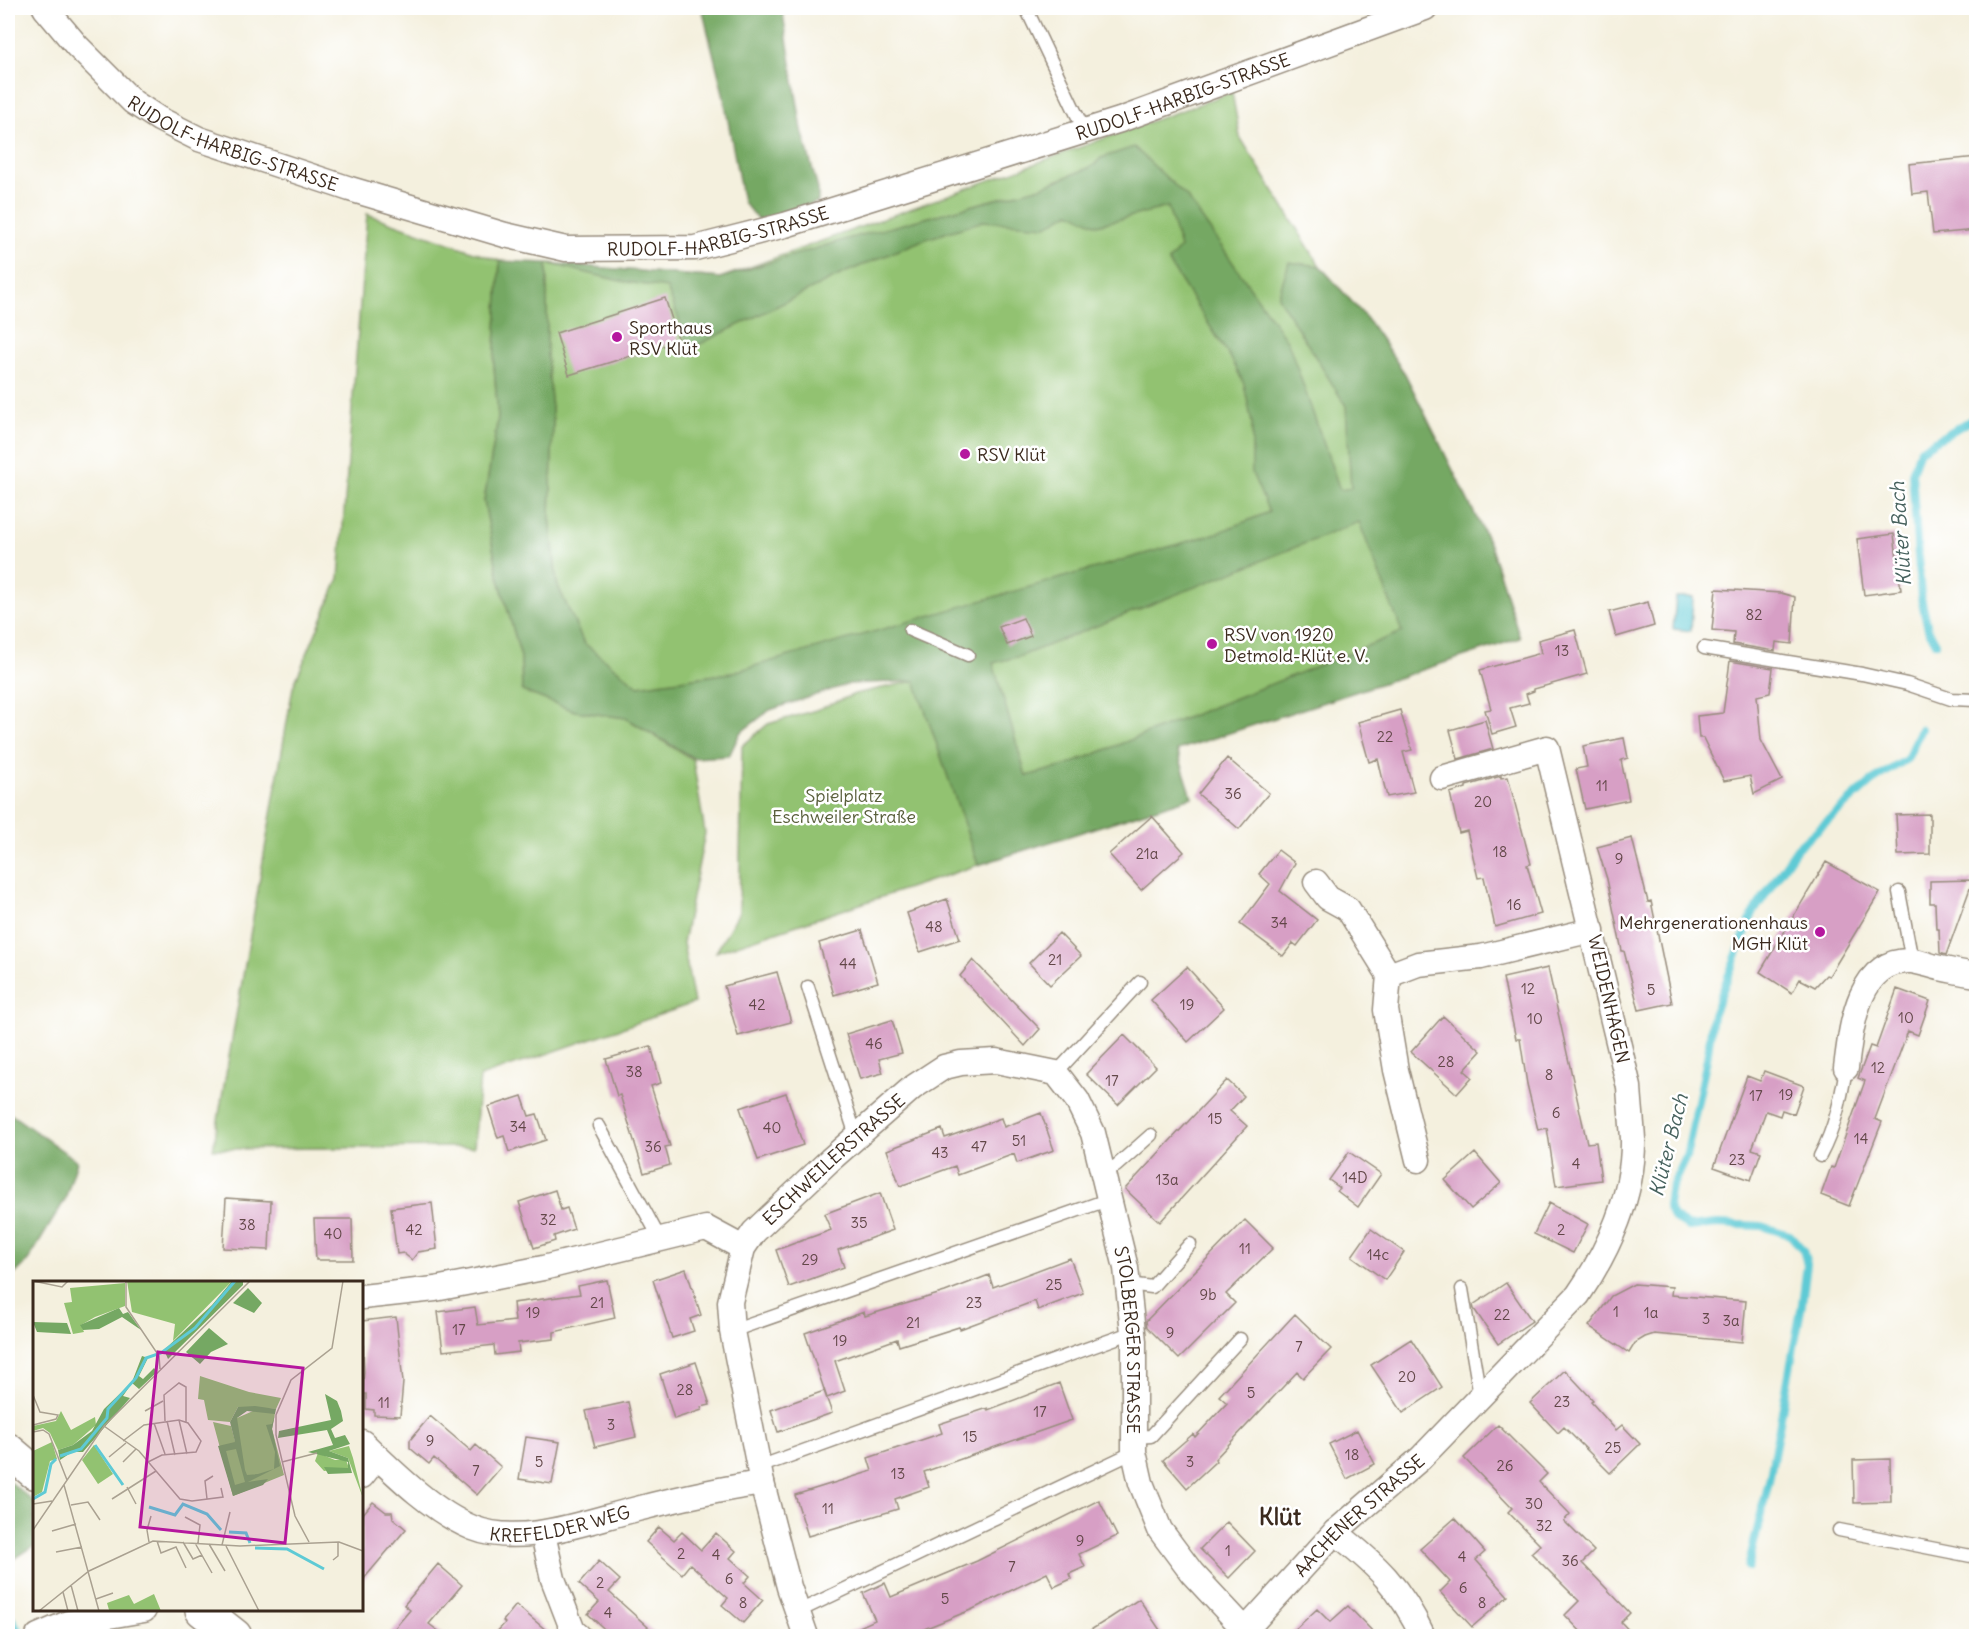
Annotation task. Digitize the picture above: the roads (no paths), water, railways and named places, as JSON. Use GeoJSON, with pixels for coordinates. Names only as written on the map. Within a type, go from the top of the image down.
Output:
{"type":"FeatureCollection","features":[{"type":"Feature","properties":{"kind":"main road"},"geometry":{"type":"LineString","coordinates":[[8,1450],[33,1471]]}},
{"type":"Feature","properties":{"kind":"main road"},"geometry":{"type":"LineString","coordinates":[[203,1611],[235,1636]]}},
{"type":"Feature","properties":{"kind":"street","name":"RUDOLF-HARBIG-STRASSE"},"geometry":{"type":"LineString","coordinates":[[45,8],[77,46],[133,102],[159,119],[199,139],[361,192],[505,235],[566,249],[695,248],[785,225],[1085,132],[1425,8]]}},
{"type":"Feature","properties":{"kind":"street","name":"WEIDENHAGEN"},"geometry":{"type":"LineString","coordinates":[[1442,778],[1547,748],[1629,1087],[1633,1140],[1630,1171],[1614,1231],[1592,1274],[1578,1295],[1539,1337]]}},
{"type":"Feature","properties":{"kind":"street"},"geometry":{"type":"LineString","coordinates":[[1316,882],[1328,898],[1348,909],[1389,975],[1386,1010],[1396,1070],[1418,1160]]}},
{"type":"Feature","properties":{"kind":"street"},"geometry":{"type":"LineString","coordinates":[[1389,975],[1418,964],[1481,957],[1592,930]]}},
{"type":"Feature","properties":{"kind":"street"},"geometry":{"type":"LineString","coordinates":[[1845,1068],[1852,1022],[1867,984],[1883,969],[1912,961],[1977,975]]}},
{"type":"Feature","properties":{"kind":"street","name":"ESCHWEILERSTRASSE"},"geometry":{"type":"LineString","coordinates":[[806,1636],[797,1612],[761,1475],[732,1331],[730,1302],[743,1248],[754,1232],[791,1196],[912,1088],[944,1067],[961,1063],[996,1061],[1056,1073]]}},
{"type":"Feature","properties":{"kind":"street","name":"STOLBERGER STRASSE"},"geometry":{"type":"LineString","coordinates":[[1056,1073],[1077,1100],[1089,1125],[1126,1268],[1132,1332],[1134,1444],[1142,1483],[1160,1530],[1192,1573],[1243,1634]]}},
{"type":"Feature","properties":{"kind":"street"},"geometry":{"type":"LineString","coordinates":[[363,1297],[435,1289],[543,1268],[706,1228],[743,1248]]}},
{"type":"Feature","properties":{"kind":"street","name":"AACHENER STRASSE"},"geometry":{"type":"LineString","coordinates":[[1243,1634],[1335,1532],[1421,1458],[1539,1337]]}},
{"type":"Feature","properties":{"kind":"street","name":"KREFELDER WEG"},"geometry":{"type":"LineString","coordinates":[[363,1472],[369,1449],[434,1506],[474,1529],[515,1534],[543,1534],[718,1489],[761,1475]]}},
{"type":"Feature","properties":{"kind":"street"},"geometry":{"type":"LineString","coordinates":[[1335,1532],[1371,1561],[1396,1588],[1423,1636]]}},
{"type":"Feature","properties":{"kind":"street"},"geometry":{"type":"LineString","coordinates":[[543,1534],[553,1579],[573,1631],[579,1636]]}},
{"type":"Feature","properties":{"kind":"street"},"geometry":{"type":"LineString","coordinates":[[39,1636],[68,1623],[138,1611]]}},
{"type":"Feature","properties":{"kind":"lane"},"geometry":{"type":"LineString","coordinates":[[1026,8],[1085,132]]}},
{"type":"Feature","properties":{"kind":"lane"},"geometry":{"type":"LineString","coordinates":[[910,630],[968,655]]}},
{"type":"Feature","properties":{"kind":"lane"},"geometry":{"type":"LineString","coordinates":[[1704,648],[1862,674],[1907,684],[1951,699],[1977,700]]}},
{"type":"Feature","properties":{"kind":"lane"},"geometry":{"type":"LineString","coordinates":[[1899,892],[1912,961]]}},
{"type":"Feature","properties":{"kind":"lane"},"geometry":{"type":"LineString","coordinates":[[1056,1073],[1140,982]]}},
{"type":"Feature","properties":{"kind":"lane"},"geometry":{"type":"LineString","coordinates":[[808,987],[856,1139]]}},
{"type":"Feature","properties":{"kind":"lane"},"geometry":{"type":"LineString","coordinates":[[1820,1156],[1828,1141],[1840,1102],[1845,1068]]}},
{"type":"Feature","properties":{"kind":"lane"},"geometry":{"type":"LineString","coordinates":[[598,1126],[660,1239]]}},
{"type":"Feature","properties":{"kind":"lane"},"geometry":{"type":"LineString","coordinates":[[1102,1171],[1116,1166],[1151,1135]]}},
{"type":"Feature","properties":{"kind":"lane"},"geometry":{"type":"LineString","coordinates":[[732,1331],[1110,1200]]}},
{"type":"Feature","properties":{"kind":"lane"},"geometry":{"type":"LineString","coordinates":[[1128,1284],[1152,1287],[1190,1244]]}},
{"type":"Feature","properties":{"kind":"lane"},"geometry":{"type":"LineString","coordinates":[[1462,1289],[1480,1396]]}},
{"type":"Feature","properties":{"kind":"lane"},"geometry":{"type":"LineString","coordinates":[[761,1475],[1132,1332]]}},
{"type":"Feature","properties":{"kind":"lane"},"geometry":{"type":"LineString","coordinates":[[797,1612],[1151,1436],[1240,1339]]}},
{"type":"Feature","properties":{"kind":"lane"},"geometry":{"type":"LineString","coordinates":[[1839,1530],[1977,1557]]}},
{"type":"Feature","properties":{"kind":"water"},"geometry":{"type":"Polygon","coordinates":[[[1676,597],[1693,597],[1691,631],[1673,629],[1676,597]]]}},
{"type":"Feature","properties":{"kind":"waterway","name":"Klüter Bach"},"geometry":{"type":"LineString","coordinates":[[1936,643],[1928,629],[1921,597],[1912,473],[1920,450],[1976,417]]}},
{"type":"Feature","properties":{"kind":"waterway","name":"Klüter Bach"},"geometry":{"type":"LineString","coordinates":[[1748,1568],[1769,1481],[1802,1304],[1807,1264],[1803,1250],[1790,1235],[1761,1226],[1717,1224],[1689,1227],[1673,1217],[1668,1206],[1670,1191],[1686,1157],[1707,1059],[1713,1015],[1753,913],[1797,848],[1871,782],[1907,759],[1921,729]]}},
{"type":"Feature","properties":{"kind":"waterway"},"geometry":{"type":"LineString","coordinates":[[8,1613],[22,1636]]}},
{"type":"Feature","properties":{"kind":"place","name":"Sporthaus RSV Klüt"},"geometry":{"type":"Point","coordinates":[617,337]}},
{"type":"Feature","properties":{"kind":"place","name":"RSV Klüt"},"geometry":{"type":"Point","coordinates":[965,454]}},
{"type":"Feature","properties":{"kind":"place","name":"RSV von 1920 Detmold-Klüt e. V."},"geometry":{"type":"Point","coordinates":[1212,644]}},
{"type":"Feature","properties":{"kind":"place","name":"Mehrgenerationenhaus MGH Klüt"},"geometry":{"type":"Point","coordinates":[1820,932]}},
{"type":"Feature","properties":{"kind":"district","name":"Klüt"},"geometry":{"type":"Point","coordinates":[1280,1516]}},
{"type":"Feature","properties":{"kind":"park label","name":"Spielplatz Eschweiler Straße"},"geometry":{"type":"Point","coordinates":[844,805]}}]}
